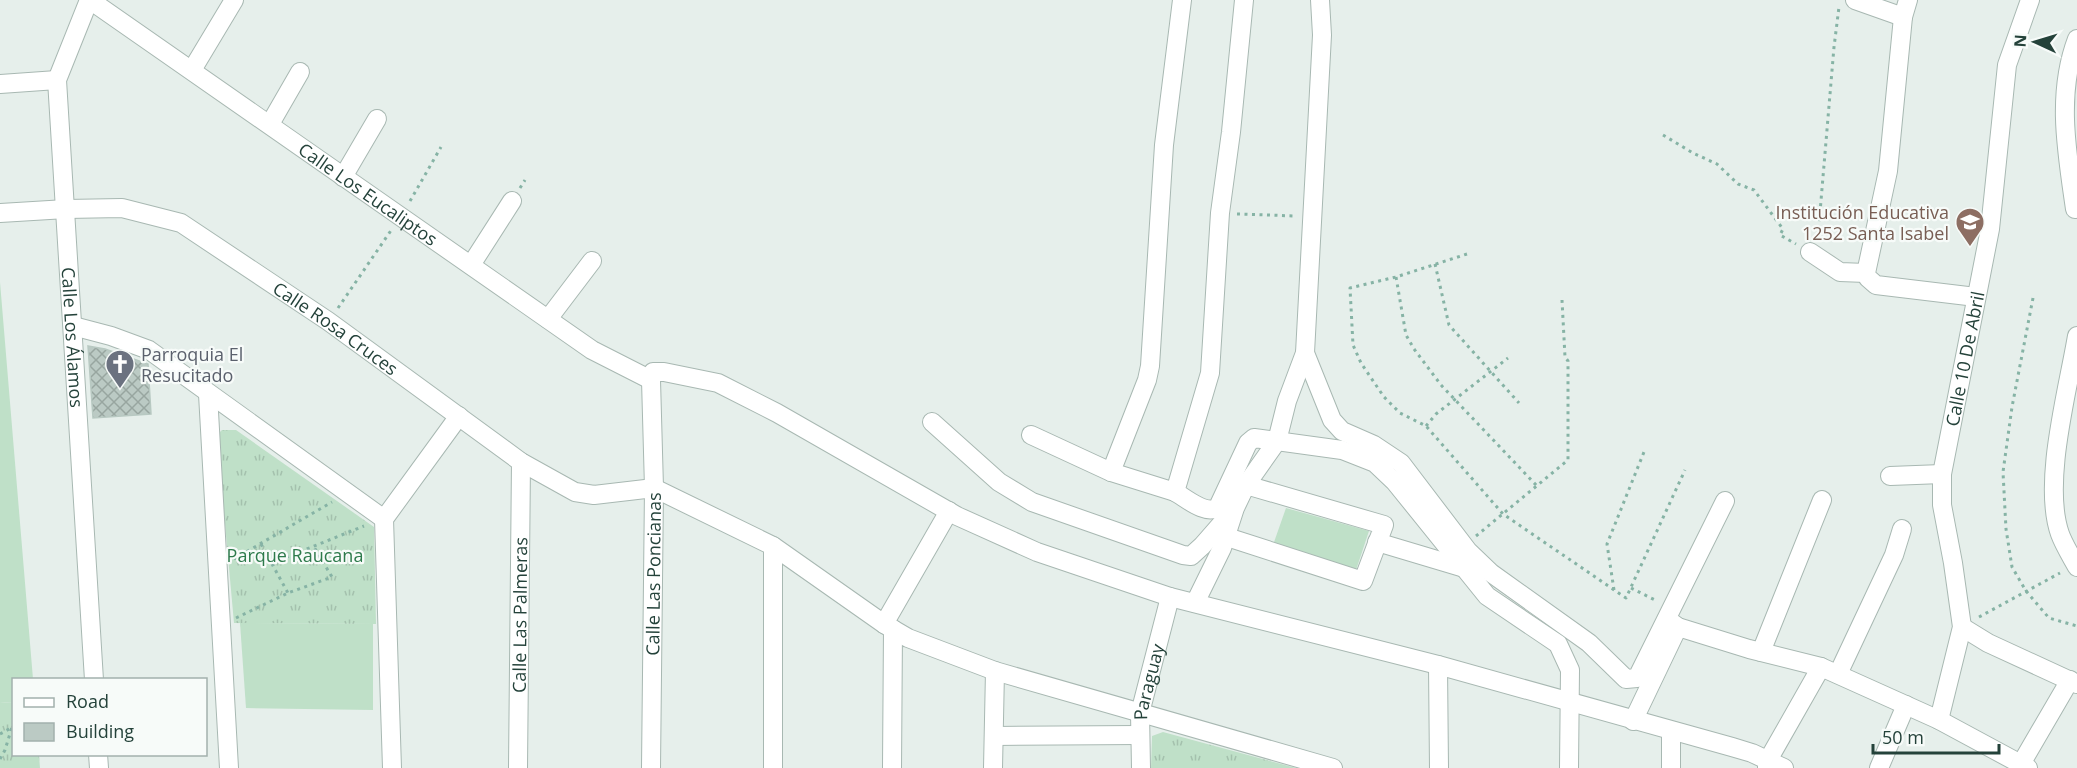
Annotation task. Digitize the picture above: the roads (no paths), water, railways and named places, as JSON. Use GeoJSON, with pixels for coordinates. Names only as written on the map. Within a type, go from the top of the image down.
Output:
{"type":"FeatureCollection","features":[{"type":"Feature","properties":{"kind":"street","name":"Calle Los Eucaliptos"},"geometry":{"type":"LineString","coordinates":[[90,0],[343,177],[406,209],[471,265],[592,350],[651,380]]}},
{"type":"Feature","properties":{"kind":"street","name":"Calle Los Álamos"},"geometry":{"type":"LineString","coordinates":[[90,0],[57,80],[94,678]]}},
{"type":"Feature","properties":{"kind":"street"},"geometry":{"type":"LineString","coordinates":[[192,70],[234,0]]}},
{"type":"Feature","properties":{"kind":"street"},"geometry":{"type":"LineString","coordinates":[[1111,472],[1148,380],[1164,145],[1182,0]]}},
{"type":"Feature","properties":{"kind":"street"},"geometry":{"type":"LineString","coordinates":[[1174,492],[1210,373],[1220,213],[1231,132],[1244,0]]}},
{"type":"Feature","properties":{"kind":"street"},"geometry":{"type":"LineString","coordinates":[[1195,603],[1227,537],[1235,508],[1246,485],[1277,441],[1287,401],[1305,353],[1322,35],[1320,0]]}},
{"type":"Feature","properties":{"kind":"street"},"geometry":{"type":"LineString","coordinates":[[1855,0],[1906,8],[1888,171],[1866,273],[1868,278],[1876,285],[1976,297]]}},
{"type":"Feature","properties":{"kind":"street","name":"Calle 10 De Abril"},"geometry":{"type":"LineString","coordinates":[[1939,720],[1962,627],[1942,505],[1942,474],[1990,229],[2007,65],[2030,0]]}},
{"type":"Feature","properties":{"kind":"street"},"geometry":{"type":"LineString","coordinates":[[2075,209],[2064,138],[2067,75],[2077,39]]}},
{"type":"Feature","properties":{"kind":"street"},"geometry":{"type":"LineString","coordinates":[[270,124],[300,72]]}},
{"type":"Feature","properties":{"kind":"street"},"geometry":{"type":"LineString","coordinates":[[0,84],[57,80]]}},
{"type":"Feature","properties":{"kind":"street"},"geometry":{"type":"LineString","coordinates":[[343,177],[376,119]]}},
{"type":"Feature","properties":{"kind":"street"},"geometry":{"type":"LineString","coordinates":[[471,265],[512,201]]}},
{"type":"Feature","properties":{"kind":"street","name":"Calle Rosa Cruces"},"geometry":{"type":"LineString","coordinates":[[0,213],[122,208],[181,223],[328,321],[521,462],[575,492],[583,494],[654,488]]}},
{"type":"Feature","properties":{"kind":"street"},"geometry":{"type":"LineString","coordinates":[[1810,252],[1840,272],[1866,273]]}},
{"type":"Feature","properties":{"kind":"street"},"geometry":{"type":"LineString","coordinates":[[549,319],[592,261]]}},
{"type":"Feature","properties":{"kind":"street"},"geometry":{"type":"LineString","coordinates":[[73,326],[111,336],[149,350],[384,519]]}},
{"type":"Feature","properties":{"kind":"street"},"geometry":{"type":"LineString","coordinates":[[2076,565],[2060,534],[2055,511],[2055,486],[2060,423],[2077,336]]}},
{"type":"Feature","properties":{"kind":"street"},"geometry":{"type":"LineString","coordinates":[[1305,353],[1332,420],[1342,431],[1374,445],[1401,464],[1464,546],[1491,573],[1589,643],[1626,679],[1636,678],[1673,618]]}},
{"type":"Feature","properties":{"kind":"street"},"geometry":{"type":"LineString","coordinates":[[651,380],[653,372],[664,372],[718,383],[777,413],[949,511],[1037,552],[1170,597],[1438,665],[1752,753],[1773,766],[1830,671],[1894,555],[1902,529]]}},
{"type":"Feature","properties":{"kind":"street","name":"Calle Las Poncianas"},"geometry":{"type":"LineString","coordinates":[[651,380],[654,488],[651,768]]}},
{"type":"Feature","properties":{"kind":"street"},"geometry":{"type":"LineString","coordinates":[[208,394],[229,768]]}},
{"type":"Feature","properties":{"kind":"street"},"geometry":{"type":"LineString","coordinates":[[392,768],[384,519],[459,416]]}},
{"type":"Feature","properties":{"kind":"street"},"geometry":{"type":"LineString","coordinates":[[932,422],[999,482],[1032,502],[1183,555],[1191,556],[1235,508]]}},
{"type":"Feature","properties":{"kind":"street"},"geometry":{"type":"LineString","coordinates":[[1031,435],[1111,472],[1174,492],[1207,510],[1214,510],[1218,507],[1251,439],[1259,437],[1342,450],[1375,463],[1395,482],[1487,596],[1558,644],[1570,670],[1569,768]]}},
{"type":"Feature","properties":{"kind":"street","name":"Calle Las Palmeras"},"geometry":{"type":"LineString","coordinates":[[518,768],[521,462]]}},
{"type":"Feature","properties":{"kind":"street"},"geometry":{"type":"LineString","coordinates":[[1890,476],[1942,474]]}},
{"type":"Feature","properties":{"kind":"street"},"geometry":{"type":"LineString","coordinates":[[1227,537],[1363,581],[1384,525],[1246,485]]}},
{"type":"Feature","properties":{"kind":"street"},"geometry":{"type":"LineString","coordinates":[[654,488],[773,546],[908,638],[995,671],[1333,768]]}},
{"type":"Feature","properties":{"kind":"street"},"geometry":{"type":"LineString","coordinates":[[1761,652],[1822,500]]}},
{"type":"Feature","properties":{"kind":"street"},"geometry":{"type":"LineString","coordinates":[[1633,720],[1673,618],[1725,501]]}},
{"type":"Feature","properties":{"kind":"street"},"geometry":{"type":"LineString","coordinates":[[892,768],[888,626],[949,511]]}},
{"type":"Feature","properties":{"kind":"street"},"geometry":{"type":"LineString","coordinates":[[1377,542],[1464,568]]}},
{"type":"Feature","properties":{"kind":"street"},"geometry":{"type":"LineString","coordinates":[[773,546],[773,768]]}},
{"type":"Feature","properties":{"kind":"street","name":"Paraguay"},"geometry":{"type":"LineString","coordinates":[[1141,768],[1140,713],[1170,597]]}},
{"type":"Feature","properties":{"kind":"street"},"geometry":{"type":"LineString","coordinates":[[1673,618],[1761,652],[1830,671],[1939,720],[2021,765],[2074,682],[1988,643],[1962,627]]}},
{"type":"Feature","properties":{"kind":"street"},"geometry":{"type":"LineString","coordinates":[[1438,665],[1438,768]]}},
{"type":"Feature","properties":{"kind":"street"},"geometry":{"type":"LineString","coordinates":[[993,768],[995,671]]}},
{"type":"Feature","properties":{"kind":"street"},"geometry":{"type":"LineString","coordinates":[[1879,768],[1906,705]]}},
{"type":"Feature","properties":{"kind":"street"},"geometry":{"type":"LineString","coordinates":[[1671,731],[1671,768]]}},
{"type":"Feature","properties":{"kind":"street"},"geometry":{"type":"LineString","coordinates":[[994,736],[1140,735]]}},
{"type":"Feature","properties":{"kind":"place","name":"Institución Educativa 1252 Santa Isabel"},"geometry":{"type":"Point","coordinates":[1970,248]}},
{"type":"Feature","properties":{"kind":"place","name":"Parroquia El Resucitado"},"geometry":{"type":"Point","coordinates":[120,390]}},
{"type":"Feature","properties":{"kind":"park label","name":"Parque Raucana"},"geometry":{"type":"Point","coordinates":[295,555]}}]}
